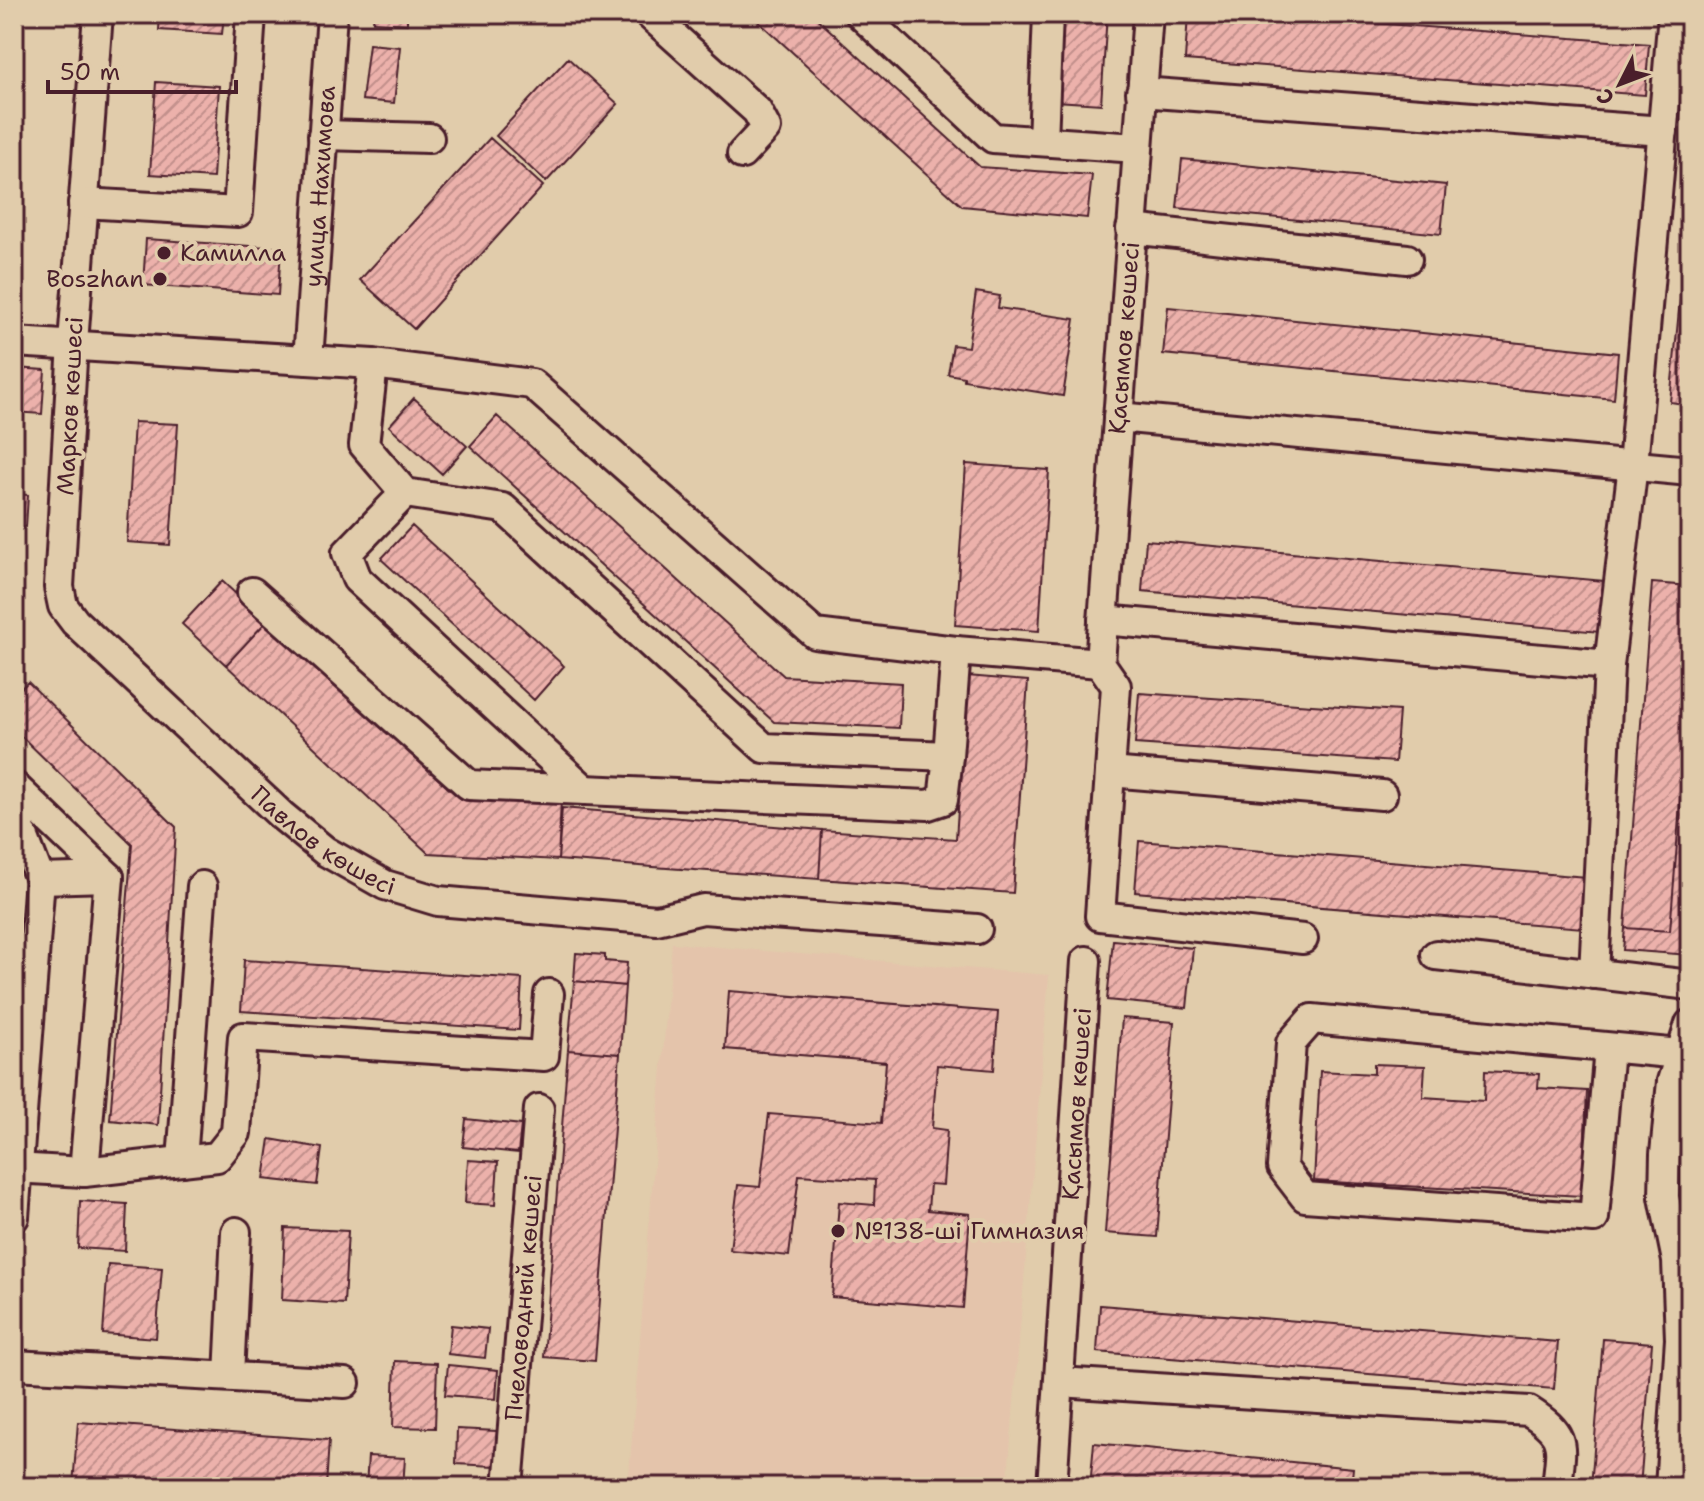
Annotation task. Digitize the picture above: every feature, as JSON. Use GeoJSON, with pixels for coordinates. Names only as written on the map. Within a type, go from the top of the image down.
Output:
{"type":"FeatureCollection","features":[{"type":"Feature","properties":{"kind":"street","name":"Марков көшесі"},"geometry":{"type":"LineString","coordinates":[[63,606],[59,587],[73,343],[98,14]]}},
{"type":"Feature","properties":{"kind":"street"},"geometry":{"type":"LineString","coordinates":[[83,203],[238,212],[251,14]]}},
{"type":"Feature","properties":{"kind":"street","name":"улица Нахимова"},"geometry":{"type":"LineString","coordinates":[[308,360],[332,14]]}},
{"type":"Feature","properties":{"kind":"street"},"geometry":{"type":"LineString","coordinates":[[649,14],[757,111],[766,128],[742,154]]}},
{"type":"Feature","properties":{"kind":"street"},"geometry":{"type":"LineString","coordinates":[[860,14],[993,138],[1137,148]]}},
{"type":"Feature","properties":{"kind":"street"},"geometry":{"type":"LineString","coordinates":[[1043,141],[1048,14]]}},
{"type":"Feature","properties":{"kind":"street","name":"Қасымов көшесі"},"geometry":{"type":"LineString","coordinates":[[1100,663],[1148,14]]}},
{"type":"Feature","properties":{"kind":"street"},"geometry":{"type":"LineString","coordinates":[[1594,974],[1609,665],[1633,465],[1673,14]]}},
{"type":"Feature","properties":{"kind":"street"},"geometry":{"type":"LineString","coordinates":[[1141,92],[1663,131]]}},
{"type":"Feature","properties":{"kind":"street"},"geometry":{"type":"LineString","coordinates":[[323,135],[429,138]]}},
{"type":"Feature","properties":{"kind":"street"},"geometry":{"type":"LineString","coordinates":[[1131,229],[1407,259]]}},
{"type":"Feature","properties":{"kind":"street"},"geometry":{"type":"LineString","coordinates":[[14,342],[73,343],[373,364],[532,384],[815,634],[956,651],[1100,663],[1116,686],[1100,916],[1303,939]]}},
{"type":"Feature","properties":{"kind":"street"},"geometry":{"type":"LineString","coordinates":[[373,364],[364,445],[405,493],[503,508],[764,748],[948,756]]}},
{"type":"Feature","properties":{"kind":"street"},"geometry":{"type":"LineString","coordinates":[[1118,417],[1690,471]]}},
{"type":"Feature","properties":{"kind":"street"},"geometry":{"type":"LineString","coordinates":[[405,493],[347,553],[357,579],[585,790]]}},
{"type":"Feature","properties":{"kind":"street"},"geometry":{"type":"LineString","coordinates":[[252,592],[469,785],[928,805],[943,800],[956,651]]}},
{"type":"Feature","properties":{"kind":"street","name":"Павлов көшесі"},"geometry":{"type":"LineString","coordinates":[[63,606],[75,622],[281,815],[325,851],[385,885],[438,901],[657,920],[703,909],[977,929]]}},
{"type":"Feature","properties":{"kind":"street"},"geometry":{"type":"LineString","coordinates":[[1103,620],[1609,665]]}},
{"type":"Feature","properties":{"kind":"street"},"geometry":{"type":"LineString","coordinates":[[1110,772],[1382,795]]}},
{"type":"Feature","properties":{"kind":"street"},"geometry":{"type":"LineString","coordinates":[[14,786],[109,877]]}},
{"type":"Feature","properties":{"kind":"street"},"geometry":{"type":"LineString","coordinates":[[14,812],[40,879],[14,1217]]}},
{"type":"Feature","properties":{"kind":"street"},"geometry":{"type":"LineString","coordinates":[[40,879],[109,877]]}},
{"type":"Feature","properties":{"kind":"street"},"geometry":{"type":"LineString","coordinates":[[84,1172],[109,877]]}},
{"type":"Feature","properties":{"kind":"street"},"geometry":{"type":"LineString","coordinates":[[182,1161],[202,886]]}},
{"type":"Feature","properties":{"kind":"street"},"geometry":{"type":"LineString","coordinates":[[1436,955],[1690,985]]}},
{"type":"Feature","properties":{"kind":"street","name":"Қасымов көшесі"},"geometry":{"type":"LineString","coordinates":[[1052,1487],[1086,961]]}},
{"type":"Feature","properties":{"kind":"street"},"geometry":{"type":"LineString","coordinates":[[16,1168],[84,1172],[217,1157],[236,1133],[243,1037],[544,1056],[549,994]]}},
{"type":"Feature","properties":{"kind":"street"},"geometry":{"type":"LineString","coordinates":[[1609,1048],[1594,1218],[1305,1197],[1282,1167],[1291,1043],[1312,1019],[1680,1054]]}},
{"type":"Feature","properties":{"kind":"street"},"geometry":{"type":"LineString","coordinates":[[1670,1487],[1680,1339],[1677,1261],[1664,1197],[1665,1168],[1672,1081],[1690,1024]]}},
{"type":"Feature","properties":{"kind":"street","name":"Пчеловодный көшесі"},"geometry":{"type":"LineString","coordinates":[[508,1487],[539,1109]]}},
{"type":"Feature","properties":{"kind":"street"},"geometry":{"type":"LineString","coordinates":[[229,1376],[236,1232]]}},
{"type":"Feature","properties":{"kind":"street"},"geometry":{"type":"LineString","coordinates":[[14,1365],[345,1383]]}},
{"type":"Feature","properties":{"kind":"street"},"geometry":{"type":"LineString","coordinates":[[1059,1382],[1529,1411],[1550,1425],[1561,1443],[1557,1487]]}},
{"type":"Feature","properties":{"kind":"shaded area","name":"№138-ші Гимназия"},"geometry":{"type":"Polygon","coordinates":[[[672,943],[1049,975],[1007,1487],[628,1487],[672,943]]]}},
{"type":"Feature","properties":{"kind":"building"},"geometry":{"type":"Polygon","coordinates":[[[160,14],[224,14],[222,34],[159,30],[160,14]]]}},
{"type":"Feature","properties":{"kind":"building"},"geometry":{"type":"Polygon","coordinates":[[[374,14],[407,14],[407,24],[373,22],[374,14]]]}},
{"type":"Feature","properties":{"kind":"building"},"geometry":{"type":"Polygon","coordinates":[[[750,14],[812,14],[980,167],[1092,175],[1087,218],[962,206],[750,14]]]}},
{"type":"Feature","properties":{"kind":"building"},"geometry":{"type":"Polygon","coordinates":[[[1062,14],[1107,14],[1101,104],[1056,101],[1062,14]]]}},
{"type":"Feature","properties":{"kind":"building"},"geometry":{"type":"Polygon","coordinates":[[[1188,14],[1256,14],[1649,44],[1645,95],[1185,60],[1188,14]]]}},
{"type":"Feature","properties":{"kind":"building"},"geometry":{"type":"Polygon","coordinates":[[[369,44],[400,47],[394,103],[362,100],[369,44]]]}},
{"type":"Feature","properties":{"kind":"building"},"geometry":{"type":"Polygon","coordinates":[[[568,58],[618,104],[546,182],[496,136],[568,58]]]}},
{"type":"Feature","properties":{"kind":"building"},"geometry":{"type":"Polygon","coordinates":[[[156,82],[219,86],[213,178],[150,174],[156,82]]]}},
{"type":"Feature","properties":{"kind":"building"},"geometry":{"type":"Polygon","coordinates":[[[490,138],[543,186],[414,329],[360,280],[490,138]]]}},
{"type":"Feature","properties":{"kind":"building"},"geometry":{"type":"Polygon","coordinates":[[[14,156],[22,156],[14,264],[14,156]]]}},
{"type":"Feature","properties":{"kind":"building"},"geometry":{"type":"Polygon","coordinates":[[[1182,159],[1446,185],[1441,234],[1177,208],[1182,159]]]}},
{"type":"Feature","properties":{"kind":"building"},"geometry":{"type":"Polygon","coordinates":[[[1690,198],[1690,405],[1670,402],[1690,198]]]}},
{"type":"Feature","properties":{"kind":"building"},"geometry":{"type":"Polygon","coordinates":[[[146,239],[281,248],[278,295],[143,285],[146,239]]]}},
{"type":"Feature","properties":{"kind":"building"},"geometry":{"type":"Polygon","coordinates":[[[976,292],[1000,296],[998,308],[1075,319],[1063,396],[964,380],[964,377],[948,374],[953,345],[968,347],[976,292]]]}},
{"type":"Feature","properties":{"kind":"building"},"geometry":{"type":"Polygon","coordinates":[[[1168,307],[1618,353],[1614,399],[1163,354],[1168,307]]]}},
{"type":"Feature","properties":{"kind":"building"},"geometry":{"type":"Polygon","coordinates":[[[14,368],[45,370],[42,414],[14,412],[14,368]]]}},
{"type":"Feature","properties":{"kind":"building"},"geometry":{"type":"Polygon","coordinates":[[[414,398],[467,446],[442,474],[389,426],[414,398]]]}},
{"type":"Feature","properties":{"kind":"building"},"geometry":{"type":"Polygon","coordinates":[[[497,416],[784,676],[901,683],[899,728],[774,722],[470,446],[497,416]]]}},
{"type":"Feature","properties":{"kind":"building"},"geometry":{"type":"Polygon","coordinates":[[[134,422],[178,424],[170,545],[127,542],[134,422]]]}},
{"type":"Feature","properties":{"kind":"building"},"geometry":{"type":"Polygon","coordinates":[[[966,464],[1049,470],[1039,631],[955,625],[966,464]]]}},
{"type":"Feature","properties":{"kind":"building"},"geometry":{"type":"Polygon","coordinates":[[[14,494],[28,495],[26,527],[14,526],[14,494]]]}},
{"type":"Feature","properties":{"kind":"building"},"geometry":{"type":"Polygon","coordinates":[[[412,526],[564,666],[534,700],[381,559],[412,526]]]}},
{"type":"Feature","properties":{"kind":"building"},"geometry":{"type":"Polygon","coordinates":[[[1146,540],[1604,581],[1600,632],[1142,591],[1146,540]]]}},
{"type":"Feature","properties":{"kind":"building"},"geometry":{"type":"Polygon","coordinates":[[[222,581],[266,622],[226,665],[182,624],[222,581]]]}},
{"type":"Feature","properties":{"kind":"building"},"geometry":{"type":"Polygon","coordinates":[[[1652,583],[1690,586],[1690,681],[1670,931],[1625,928],[1652,583]]]}},
{"type":"Feature","properties":{"kind":"building"},"geometry":{"type":"Polygon","coordinates":[[[266,622],[454,793],[561,800],[558,860],[428,853],[226,665],[266,622]]]}},
{"type":"Feature","properties":{"kind":"building"},"geometry":{"type":"Polygon","coordinates":[[[967,676],[1028,681],[1013,893],[819,879],[822,830],[956,839],[967,676]]]}},
{"type":"Feature","properties":{"kind":"building"},"geometry":{"type":"Polygon","coordinates":[[[1690,681],[1690,955],[1623,950],[1625,928],[1670,931],[1690,681]]]}},
{"type":"Feature","properties":{"kind":"building"},"geometry":{"type":"Polygon","coordinates":[[[28,682],[176,827],[158,1125],[110,1120],[132,844],[14,729],[14,691],[16,693],[28,682]]]}},
{"type":"Feature","properties":{"kind":"building"},"geometry":{"type":"Polygon","coordinates":[[[1139,693],[1399,711],[1395,762],[1135,744],[1139,693]]]}},
{"type":"Feature","properties":{"kind":"building"},"geometry":{"type":"Polygon","coordinates":[[[562,808],[822,830],[819,879],[558,860],[562,808]]]}},
{"type":"Feature","properties":{"kind":"building"},"geometry":{"type":"Polygon","coordinates":[[[1139,841],[1587,877],[1583,928],[1135,892],[1139,841]]]}},
{"type":"Feature","properties":{"kind":"building"},"geometry":{"type":"Polygon","coordinates":[[[1113,940],[1193,948],[1187,1008],[1107,1000],[1113,940]]]}},
{"type":"Feature","properties":{"kind":"building"},"geometry":{"type":"Polygon","coordinates":[[[576,953],[605,955],[605,961],[627,963],[625,986],[574,981],[576,953]]]}},
{"type":"Feature","properties":{"kind":"building"},"geometry":{"type":"Polygon","coordinates":[[[244,960],[522,979],[519,1030],[241,1011],[244,960]]]}},
{"type":"Feature","properties":{"kind":"building"},"geometry":{"type":"Polygon","coordinates":[[[574,981],[625,986],[620,1054],[568,1050],[574,981]]]}},
{"type":"Feature","properties":{"kind":"building"},"geometry":{"type":"Polygon","coordinates":[[[729,991],[998,1012],[994,1070],[937,1065],[932,1128],[947,1130],[943,1185],[930,1184],[928,1210],[970,1214],[963,1308],[832,1297],[839,1202],[874,1205],[875,1180],[799,1175],[789,1256],[730,1250],[738,1185],[760,1187],[769,1114],[881,1123],[886,1062],[725,1049],[729,991]]]}},
{"type":"Feature","properties":{"kind":"building"},"geometry":{"type":"Polygon","coordinates":[[[1122,1018],[1174,1022],[1157,1237],[1105,1233],[1122,1018]]]}},
{"type":"Feature","properties":{"kind":"building"},"geometry":{"type":"Polygon","coordinates":[[[568,1050],[620,1054],[595,1361],[544,1357],[568,1050]]]}},
{"type":"Feature","properties":{"kind":"building"},"geometry":{"type":"Polygon","coordinates":[[[1374,1064],[1425,1066],[1423,1097],[1484,1101],[1485,1071],[1539,1074],[1538,1088],[1587,1091],[1582,1196],[1314,1181],[1320,1071],[1374,1074],[1374,1064]]]}},
{"type":"Feature","properties":{"kind":"building"},"geometry":{"type":"Polygon","coordinates":[[[466,1119],[521,1125],[518,1153],[463,1147],[466,1119]]]}},
{"type":"Feature","properties":{"kind":"building"},"geometry":{"type":"Polygon","coordinates":[[[270,1139],[322,1148],[317,1185],[264,1179],[270,1139]]]}},
{"type":"Feature","properties":{"kind":"building"},"geometry":{"type":"Polygon","coordinates":[[[468,1160],[498,1162],[495,1205],[465,1203],[468,1160]]]}},
{"type":"Feature","properties":{"kind":"building"},"geometry":{"type":"Polygon","coordinates":[[[80,1201],[127,1204],[125,1251],[78,1248],[80,1201]]]}},
{"type":"Feature","properties":{"kind":"building"},"geometry":{"type":"Polygon","coordinates":[[[285,1228],[348,1231],[344,1304],[282,1300],[285,1228]]]}},
{"type":"Feature","properties":{"kind":"building"},"geometry":{"type":"Polygon","coordinates":[[[108,1264],[162,1268],[156,1338],[103,1334],[108,1264]]]}},
{"type":"Feature","properties":{"kind":"building"},"geometry":{"type":"Polygon","coordinates":[[[1100,1305],[1558,1342],[1554,1389],[1097,1352],[1100,1305]]]}},
{"type":"Feature","properties":{"kind":"building"},"geometry":{"type":"Polygon","coordinates":[[[451,1325],[488,1329],[485,1358],[448,1354],[451,1325]]]}},
{"type":"Feature","properties":{"kind":"building"},"geometry":{"type":"Polygon","coordinates":[[[1603,1339],[1652,1343],[1640,1487],[1591,1487],[1603,1339]]]}},
{"type":"Feature","properties":{"kind":"building"},"geometry":{"type":"Polygon","coordinates":[[[395,1361],[437,1363],[435,1428],[393,1427],[395,1361]]]}},
{"type":"Feature","properties":{"kind":"building"},"geometry":{"type":"Polygon","coordinates":[[[448,1365],[498,1370],[496,1399],[445,1395],[448,1365]]]}},
{"type":"Feature","properties":{"kind":"building"},"geometry":{"type":"Polygon","coordinates":[[[78,1422],[329,1440],[326,1487],[73,1485],[78,1422]]]}},
{"type":"Feature","properties":{"kind":"building"},"geometry":{"type":"Polygon","coordinates":[[[457,1429],[497,1431],[495,1466],[456,1464],[457,1429]]]}},
{"type":"Feature","properties":{"kind":"building"},"geometry":{"type":"Polygon","coordinates":[[[1094,1443],[1353,1468],[1351,1487],[1090,1487],[1094,1443]]]}},
{"type":"Feature","properties":{"kind":"building"},"geometry":{"type":"Polygon","coordinates":[[[368,1456],[405,1458],[403,1487],[366,1487],[368,1456]]]}},
{"type":"Feature","properties":{"kind":"place","name":"Камилла"},"geometry":{"type":"Point","coordinates":[164,253]}},
{"type":"Feature","properties":{"kind":"place","name":"Boszhan"},"geometry":{"type":"Point","coordinates":[160,279]}},
{"type":"Feature","properties":{"kind":"place","name":"№138-ші Гимназия"},"geometry":{"type":"Point","coordinates":[838,1231]}}]}
